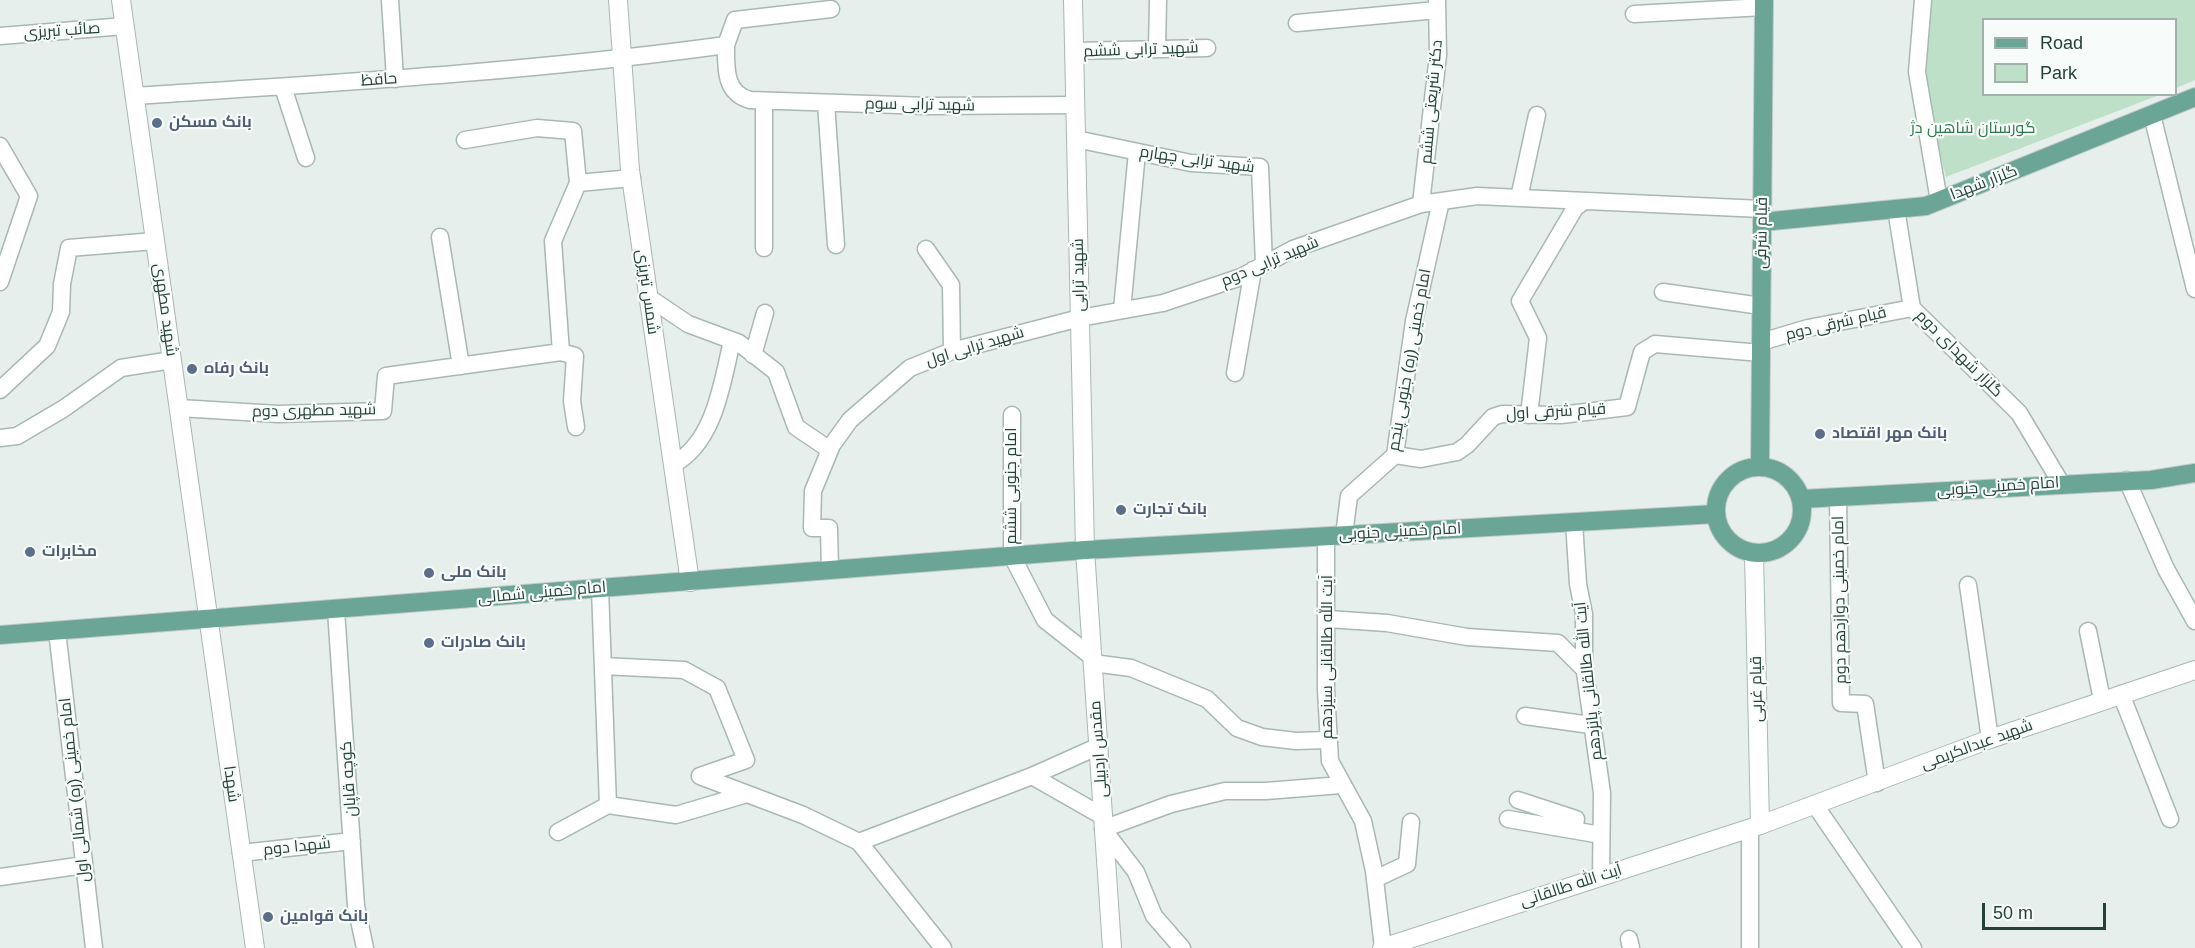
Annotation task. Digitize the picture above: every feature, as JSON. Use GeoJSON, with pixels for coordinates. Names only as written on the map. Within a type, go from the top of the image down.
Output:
{"type":"FeatureCollection","features":[{"type":"Feature","properties":{"kind":"main road","name":"قیام شرقی"},"geometry":{"type":"LineString","coordinates":[[1760,466],[1764,3]]}},
{"type":"Feature","properties":{"kind":"main road","name":"گلزار شهدا"},"geometry":{"type":"LineString","coordinates":[[1762,215],[1926,206],[2195,98]]}},
{"type":"Feature","properties":{"kind":"main road"},"geometry":{"type":"LineString","coordinates":[[1760,466],[1774,469],[1796,486],[1802,499],[1803,513],[1800,527],[1792,539],[1781,548],[1768,553],[1754,554],[1740,550],[1728,541],[1720,529],[1716,514],[1717,500],[1723,486],[1732,476],[1745,469],[1760,466]]}},
{"type":"Feature","properties":{"kind":"main road","name":"امام خمینی جنوبی"},"geometry":{"type":"LineString","coordinates":[[1802,499],[2061,483],[2151,480],[2195,473]]}},
{"type":"Feature","properties":{"kind":"main road","name":"امام خمینی جنوبی"},"geometry":{"type":"LineString","coordinates":[[1085,550],[1716,514]]}},
{"type":"Feature","properties":{"kind":"main road","name":"امام خمینی شمالی"},"geometry":{"type":"LineString","coordinates":[[0,635],[1085,550]]}},
{"type":"Feature","properties":{"kind":"street","name":"شهید مطهری"},"geometry":{"type":"LineString","coordinates":[[121,0],[208,620]]}},
{"type":"Feature","properties":{"kind":"street"},"geometry":{"type":"LineString","coordinates":[[390,0],[395,79]]}},
{"type":"Feature","properties":{"kind":"street","name":"شمس تبریزی"},"geometry":{"type":"LineString","coordinates":[[618,0],[632,178],[690,582]]}},
{"type":"Feature","properties":{"kind":"street","name":"شهید ترابی"},"geometry":{"type":"LineString","coordinates":[[1073,0],[1085,550]]}},
{"type":"Feature","properties":{"kind":"street"},"geometry":{"type":"LineString","coordinates":[[1157,49],[1158,0]]}},
{"type":"Feature","properties":{"kind":"street"},"geometry":{"type":"LineString","coordinates":[[1923,0],[1917,72],[1940,201]]}},
{"type":"Feature","properties":{"kind":"street"},"geometry":{"type":"LineString","coordinates":[[1634,14],[1764,3]]}},
{"type":"Feature","properties":{"kind":"street"},"geometry":{"type":"LineString","coordinates":[[1297,23],[1437,5]]}},
{"type":"Feature","properties":{"kind":"street","name":"دکتر شریعتی ششم"},"geometry":{"type":"LineString","coordinates":[[1421,204],[1437,66],[1437,5]]}},
{"type":"Feature","properties":{"kind":"street"},"geometry":{"type":"LineString","coordinates":[[726,45],[735,20],[831,9]]}},
{"type":"Feature","properties":{"kind":"street","name":"صائب تبریزی"},"geometry":{"type":"LineString","coordinates":[[0,36],[124,26]]}},
{"type":"Feature","properties":{"kind":"street","name":"حافظ"},"geometry":{"type":"LineString","coordinates":[[134,96],[395,79],[623,59],[726,45]]}},
{"type":"Feature","properties":{"kind":"street","name":"شهید ترابی سوم"},"geometry":{"type":"LineString","coordinates":[[726,45],[727,69],[731,87],[738,97],[764,101],[826,103],[1075,105]]}},
{"type":"Feature","properties":{"kind":"street","name":"شهید ترابی ششم"},"geometry":{"type":"LineString","coordinates":[[1074,51],[1207,48]]}},
{"type":"Feature","properties":{"kind":"street"},"geometry":{"type":"LineString","coordinates":[[283,87],[306,158]]}},
{"type":"Feature","properties":{"kind":"street"},"geometry":{"type":"LineString","coordinates":[[764,101],[764,248]]}},
{"type":"Feature","properties":{"kind":"street"},"geometry":{"type":"LineString","coordinates":[[826,103],[836,245]]}},
{"type":"Feature","properties":{"kind":"street"},"geometry":{"type":"LineString","coordinates":[[1519,198],[1537,115]]}},
{"type":"Feature","properties":{"kind":"street"},"geometry":{"type":"LineString","coordinates":[[2152,115],[2194,275],[2195,289]]}},
{"type":"Feature","properties":{"kind":"street"},"geometry":{"type":"LineString","coordinates":[[465,140],[537,128],[573,131],[578,183],[553,241],[561,352],[575,356],[572,401],[576,427]]}},
{"type":"Feature","properties":{"kind":"street","name":"شهید ترابی چهارم"},"geometry":{"type":"LineString","coordinates":[[1076,139],[1191,163],[1260,167],[1258,267]]}},
{"type":"Feature","properties":{"kind":"street"},"geometry":{"type":"LineString","coordinates":[[0,146],[29,196],[0,282]]}},
{"type":"Feature","properties":{"kind":"street"},"geometry":{"type":"LineString","coordinates":[[1122,310],[1137,152]]}},
{"type":"Feature","properties":{"kind":"street"},"geometry":{"type":"LineString","coordinates":[[578,183],[632,178]]}},
{"type":"Feature","properties":{"kind":"street","name":"شهید ترابی دوم"},"geometry":{"type":"LineString","coordinates":[[1080,318],[1163,303],[1241,277],[1293,249],[1421,204],[1440,201],[1477,196],[1584,201],[1762,215]]}},
{"type":"Feature","properties":{"kind":"street","name":"امام خمینی (ره) جنوبی پنجم"},"geometry":{"type":"LineString","coordinates":[[1335,536],[1349,496],[1395,455],[1414,321],[1440,201]]}},
{"type":"Feature","properties":{"kind":"street"},"geometry":{"type":"LineString","coordinates":[[1529,415],[1538,338],[1520,301],[1575,208],[1584,201]]}},
{"type":"Feature","properties":{"kind":"street","name":"گلزار شهدای دوم"},"geometry":{"type":"LineString","coordinates":[[1896,209],[1912,308],[2019,413],[2061,483]]}},
{"type":"Feature","properties":{"kind":"street"},"geometry":{"type":"LineString","coordinates":[[440,237],[461,366]]}},
{"type":"Feature","properties":{"kind":"street"},"geometry":{"type":"LineString","coordinates":[[0,390],[47,346],[61,312],[62,284],[69,248],[155,241]]}},
{"type":"Feature","properties":{"kind":"street"},"geometry":{"type":"LineString","coordinates":[[926,249],[951,285],[952,351]]}},
{"type":"Feature","properties":{"kind":"street"},"geometry":{"type":"LineString","coordinates":[[1235,374],[1258,267]]}},
{"type":"Feature","properties":{"kind":"street"},"geometry":{"type":"LineString","coordinates":[[1663,292],[1761,306]]}},
{"type":"Feature","properties":{"kind":"street"},"geometry":{"type":"LineString","coordinates":[[648,297],[688,324],[732,340],[776,372],[796,427],[830,450]]}},
{"type":"Feature","properties":{"kind":"street","name":"قیام شرقی دوم"},"geometry":{"type":"LineString","coordinates":[[1761,348],[1820,326],[1912,308]]}},
{"type":"Feature","properties":{"kind":"street"},"geometry":{"type":"LineString","coordinates":[[753,355],[765,313]]}},
{"type":"Feature","properties":{"kind":"street","name":"شهید ترابی اول"},"geometry":{"type":"LineString","coordinates":[[830,570],[829,528],[812,528],[813,491],[830,450],[850,420],[910,368],[952,351],[1080,318]]}},
{"type":"Feature","properties":{"kind":"street"},"geometry":{"type":"LineString","coordinates":[[674,464],[686,457],[705,433],[721,386],[732,340]]}},
{"type":"Feature","properties":{"kind":"street","name":"قیام شرقی اول"},"geometry":{"type":"LineString","coordinates":[[1395,455],[1420,459],[1457,452],[1467,445],[1493,417],[1561,415],[1627,407],[1642,352],[1655,344],[1761,348]]}},
{"type":"Feature","properties":{"kind":"street","name":"شهید مطهری دوم"},"geometry":{"type":"LineString","coordinates":[[178,408],[278,414],[383,411],[386,376],[561,352]]}},
{"type":"Feature","properties":{"kind":"street"},"geometry":{"type":"LineString","coordinates":[[0,438],[17,436],[63,409],[121,368],[172,360]]}},
{"type":"Feature","properties":{"kind":"street","name":"امام جنوبی ششم"},"geometry":{"type":"LineString","coordinates":[[1012,416],[1012,556]]}},
{"type":"Feature","properties":{"kind":"street"},"geometry":{"type":"LineString","coordinates":[[2127,480],[2166,569],[2195,621]]}},
{"type":"Feature","properties":{"kind":"street","name":"امام خمینی دوازدهم دوم"},"geometry":{"type":"LineString","coordinates":[[1838,497],[1841,703],[1865,704],[1877,783]]}},
{"type":"Feature","properties":{"kind":"street","name":"آیت الله طالقانی پانزدهم"},"geometry":{"type":"LineString","coordinates":[[1574,522],[1578,584],[1584,614],[1585,670],[1602,793],[1601,876]]}},
{"type":"Feature","properties":{"kind":"street","name":"آیت الله طالقانی سیزدهم"},"geometry":{"type":"LineString","coordinates":[[1335,536],[1328,619],[1327,740],[1330,761],[1363,822],[1375,879],[1383,948]]}},
{"type":"Feature","properties":{"kind":"street","name":"مقدس اردبیلی"},"geometry":{"type":"LineString","coordinates":[[1085,550],[1112,948]]}},
{"type":"Feature","properties":{"kind":"street","name":"قیام غربی"},"geometry":{"type":"LineString","coordinates":[[1754,554],[1755,826]]}},
{"type":"Feature","properties":{"kind":"street"},"geometry":{"type":"LineString","coordinates":[[1012,556],[1045,620],[1093,660],[1131,668],[1207,699],[1238,728],[1262,737],[1296,741],[1327,740]]}},
{"type":"Feature","properties":{"kind":"street"},"geometry":{"type":"LineString","coordinates":[[1968,585],[1990,739]]}},
{"type":"Feature","properties":{"kind":"street"},"geometry":{"type":"LineString","coordinates":[[600,589],[608,805]]}},
{"type":"Feature","properties":{"kind":"street","name":"کوچه قاپان"},"geometry":{"type":"LineString","coordinates":[[336,610],[356,906],[365,948]]}},
{"type":"Feature","properties":{"kind":"street"},"geometry":{"type":"LineString","coordinates":[[1328,619],[1387,623],[1467,637],[1558,643],[1585,670]]}},
{"type":"Feature","properties":{"kind":"street","name":"شهدا"},"geometry":{"type":"LineString","coordinates":[[208,620],[255,948]]}},
{"type":"Feature","properties":{"kind":"street","name":"امام خمینی (ره) شمالی اول"},"geometry":{"type":"LineString","coordinates":[[57,631],[94,948]]}},
{"type":"Feature","properties":{"kind":"street"},"geometry":{"type":"LineString","coordinates":[[2088,631],[2102,700]]}},
{"type":"Feature","properties":{"kind":"street"},"geometry":{"type":"LineString","coordinates":[[603,666],[684,670],[717,688],[746,760],[700,776],[803,815],[859,842],[943,948]]}},
{"type":"Feature","properties":{"kind":"street","name":"شهید عبدالکریمی"},"geometry":{"type":"LineString","coordinates":[[1755,826],[1877,783],[1990,739],[2195,670]]}},
{"type":"Feature","properties":{"kind":"street"},"geometry":{"type":"LineString","coordinates":[[2121,694],[2170,819]]}},
{"type":"Feature","properties":{"kind":"street"},"geometry":{"type":"LineString","coordinates":[[1525,716],[1591,725]]}},
{"type":"Feature","properties":{"kind":"street"},"geometry":{"type":"LineString","coordinates":[[859,842],[1032,776],[1099,746]]}},
{"type":"Feature","properties":{"kind":"street"},"geometry":{"type":"LineString","coordinates":[[1032,776],[1103,823],[1136,872],[1154,916],[1182,948]]}},
{"type":"Feature","properties":{"kind":"street"},"geometry":{"type":"LineString","coordinates":[[1103,823],[1225,791],[1266,791],[1341,785]]}},
{"type":"Feature","properties":{"kind":"street"},"geometry":{"type":"LineString","coordinates":[[558,832],[608,805],[676,815],[747,794]]}},
{"type":"Feature","properties":{"kind":"street"},"geometry":{"type":"LineString","coordinates":[[1518,800],[1576,819],[1574,830]]}},
{"type":"Feature","properties":{"kind":"street"},"geometry":{"type":"LineString","coordinates":[[1815,805],[1913,948]]}},
{"type":"Feature","properties":{"kind":"street"},"geometry":{"type":"LineString","coordinates":[[1508,819],[1601,835]]}},
{"type":"Feature","properties":{"kind":"street"},"geometry":{"type":"LineString","coordinates":[[1375,879],[1407,864],[1411,822]]}},
{"type":"Feature","properties":{"kind":"street"},"geometry":{"type":"LineString","coordinates":[[1750,948],[1755,826]]}},
{"type":"Feature","properties":{"kind":"street","name":"آیت الله طالقانی"},"geometry":{"type":"LineString","coordinates":[[1383,948],[1755,826]]}},
{"type":"Feature","properties":{"kind":"street","name":"شهدا دوم"},"geometry":{"type":"LineString","coordinates":[[241,853],[352,841]]}},
{"type":"Feature","properties":{"kind":"street"},"geometry":{"type":"LineString","coordinates":[[0,877],[84,865]]}},
{"type":"Feature","properties":{"kind":"green space","name":"گورستان شاهین دژ"},"geometry":{"type":"Polygon","coordinates":[[[1930,0],[2195,0],[2195,80],[2177,88],[2177,18],[1982,18],[1982,96],[2156,96],[1946,177],[1927,89],[1924,66],[1925,21],[1930,0]]]}},
{"type":"Feature","properties":{"kind":"place","name":"بانک مسکن"},"geometry":{"type":"Point","coordinates":[157,123]}},
{"type":"Feature","properties":{"kind":"place","name":"بانک رفاه"},"geometry":{"type":"Point","coordinates":[192,369]}},
{"type":"Feature","properties":{"kind":"place","name":"بانک مهر اقتصاد"},"geometry":{"type":"Point","coordinates":[1820,434]}},
{"type":"Feature","properties":{"kind":"place","name":"بانک تجارت"},"geometry":{"type":"Point","coordinates":[1121,510]}},
{"type":"Feature","properties":{"kind":"place","name":"مخابرات"},"geometry":{"type":"Point","coordinates":[30,552]}},
{"type":"Feature","properties":{"kind":"place","name":"بانک ملی"},"geometry":{"type":"Point","coordinates":[429,573]}},
{"type":"Feature","properties":{"kind":"place","name":"بانک صادرات"},"geometry":{"type":"Point","coordinates":[429,643]}},
{"type":"Feature","properties":{"kind":"place","name":"بانک قوامین"},"geometry":{"type":"Point","coordinates":[268,917]}}]}
